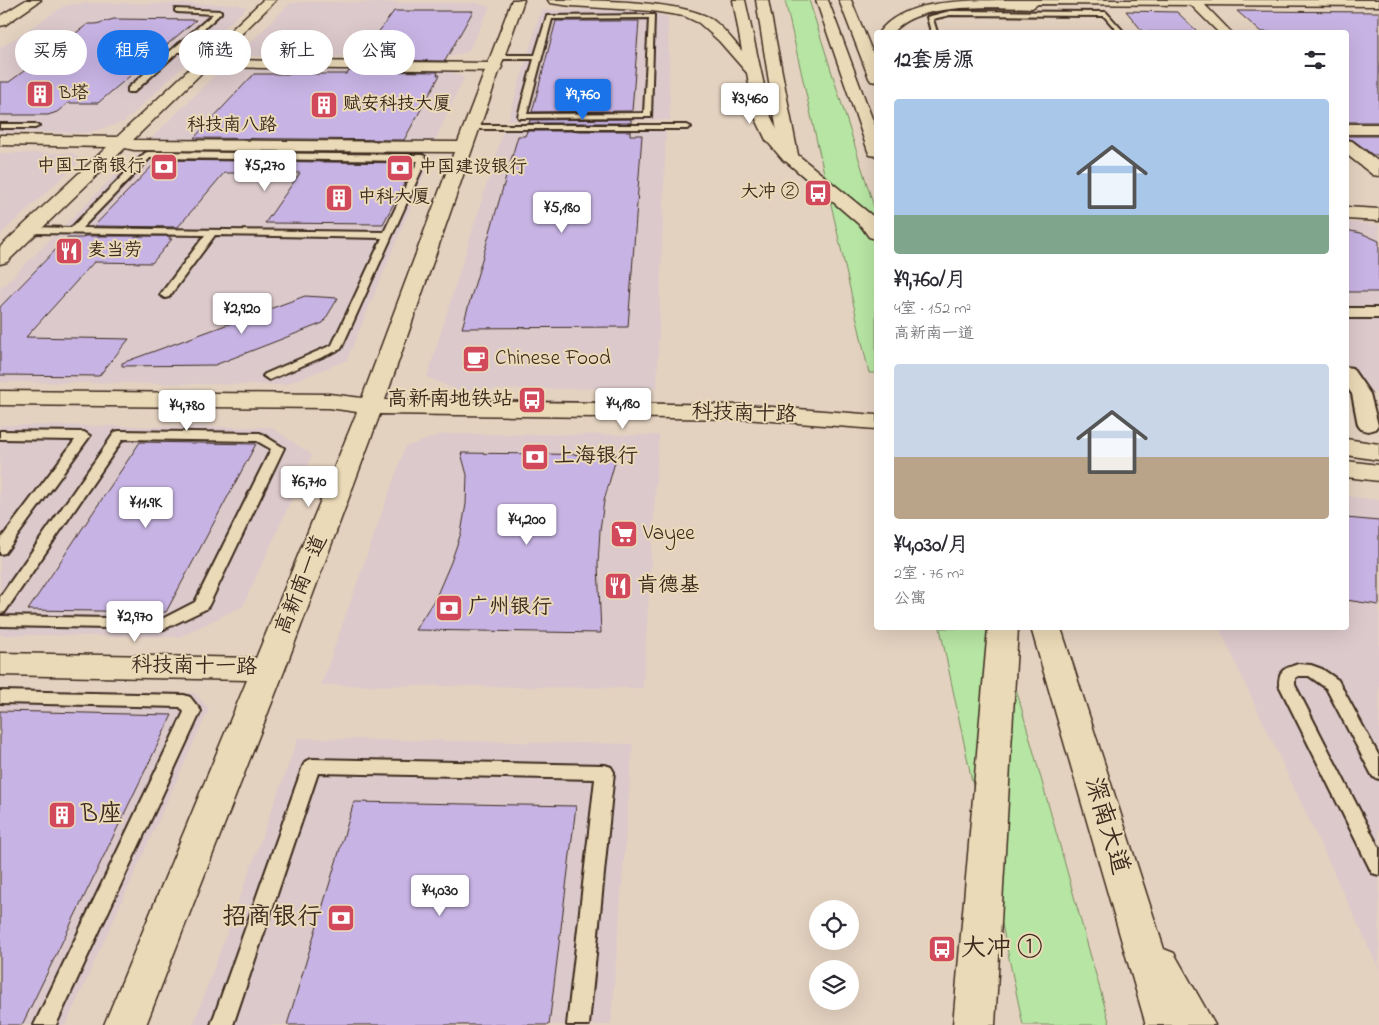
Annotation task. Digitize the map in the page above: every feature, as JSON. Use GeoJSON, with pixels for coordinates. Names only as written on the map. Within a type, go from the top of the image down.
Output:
{"type":"FeatureCollection","features":[{"type":"Feature","properties":{"kind":"street"},"geometry":{"type":"LineString","coordinates":[[0,9],[15,0]]}},
{"type":"Feature","properties":{"kind":"street"},"geometry":{"type":"LineString","coordinates":[[0,22],[35,0]]}},
{"type":"Feature","properties":{"kind":"street"},"geometry":{"type":"LineString","coordinates":[[238,30],[270,0]]}},
{"type":"Feature","properties":{"kind":"street","name":"高新南一道"},"geometry":{"type":"LineString","coordinates":[[125,1025],[372,407],[518,0]]}},
{"type":"Feature","properties":{"kind":"street"},"geometry":{"type":"LineString","coordinates":[[554,0],[641,4],[670,8],[696,15],[713,29],[755,73]]}},
{"type":"Feature","properties":{"kind":"street"},"geometry":{"type":"LineString","coordinates":[[740,0],[763,117],[772,136],[790,157],[868,222],[874,230]]}},
{"type":"Feature","properties":{"kind":"street"},"geometry":{"type":"LineString","coordinates":[[762,0],[790,157]]}},
{"type":"Feature","properties":{"kind":"street"},"geometry":{"type":"LineString","coordinates":[[822,0],[874,145]]}},
{"type":"Feature","properties":{"kind":"street"},"geometry":{"type":"LineString","coordinates":[[845,0],[874,73]]}},
{"type":"Feature","properties":{"kind":"street"},"geometry":{"type":"LineString","coordinates":[[1014,0],[1379,2]]}},
{"type":"Feature","properties":{"kind":"street"},"geometry":{"type":"LineString","coordinates":[[887,30],[893,21],[900,16],[931,7],[1112,1]]}},
{"type":"Feature","properties":{"kind":"street"},"geometry":{"type":"LineString","coordinates":[[1194,1],[1224,30]]}},
{"type":"Feature","properties":{"kind":"street"},"geometry":{"type":"LineString","coordinates":[[251,64],[496,62]]}},
{"type":"Feature","properties":{"kind":"street"},"geometry":{"type":"LineString","coordinates":[[0,258],[192,75]]}},
{"type":"Feature","properties":{"kind":"street"},"geometry":{"type":"LineString","coordinates":[[1349,129],[1379,129]]}},
{"type":"Feature","properties":{"kind":"street","name":"科技南八路"},"geometry":{"type":"LineString","coordinates":[[0,140],[122,142],[134,145],[468,137]]}},
{"type":"Feature","properties":{"kind":"street"},"geometry":{"type":"LineString","coordinates":[[1349,147],[1379,171]]}},
{"type":"Feature","properties":{"kind":"street"},"geometry":{"type":"LineString","coordinates":[[1349,213],[1379,216]]}},
{"type":"Feature","properties":{"kind":"street"},"geometry":{"type":"LineString","coordinates":[[1349,314],[1379,313]]}},
{"type":"Feature","properties":{"kind":"street"},"geometry":{"type":"LineString","coordinates":[[1349,376],[1361,394],[1368,424]]}},
{"type":"Feature","properties":{"kind":"street","name":"科技南十路"},"geometry":{"type":"LineString","coordinates":[[0,398],[329,401],[372,407],[745,412],[874,422]]}},
{"type":"Feature","properties":{"kind":"street","name":"科技南十路"},"geometry":{"type":"LineString","coordinates":[[0,410],[323,414],[372,407]]}},
{"type":"Feature","properties":{"kind":"street"},"geometry":{"type":"LineString","coordinates":[[1349,447],[1379,452]]}},
{"type":"Feature","properties":{"kind":"street"},"geometry":{"type":"LineString","coordinates":[[1349,469],[1379,473]]}},
{"type":"Feature","properties":{"kind":"street"},"geometry":{"type":"LineString","coordinates":[[974,1025],[1003,630]]}},
{"type":"Feature","properties":{"kind":"street","name":"深南大道"},"geometry":{"type":"LineString","coordinates":[[1047,630],[1167,1025]]}},
{"type":"Feature","properties":{"kind":"street","name":"科技南十一路"},"geometry":{"type":"LineString","coordinates":[[0,664],[268,669]]}},
{"type":"Feature","properties":{"kind":"street"},"geometry":{"type":"LineString","coordinates":[[1136,924],[1194,1025]]}},
{"type":"Feature","properties":{"kind":"lane"},"geometry":{"type":"LineString","coordinates":[[1086,2],[1095,14]]}},
{"type":"Feature","properties":{"kind":"lane"},"geometry":{"type":"LineString","coordinates":[[132,90],[218,14],[215,10],[177,10]]}},
{"type":"Feature","properties":{"kind":"lane"},"geometry":{"type":"LineString","coordinates":[[933,30],[929,18],[950,13],[1106,14],[1119,30]]}},
{"type":"Feature","properties":{"kind":"lane"},"geometry":{"type":"LineString","coordinates":[[652,16],[648,115],[522,116],[538,57],[549,17],[652,16]]}},
{"type":"Feature","properties":{"kind":"lane"},"geometry":{"type":"LineString","coordinates":[[496,62],[538,57]]}},
{"type":"Feature","properties":{"kind":"lane"},"geometry":{"type":"LineString","coordinates":[[0,126],[35,126]]}},
{"type":"Feature","properties":{"kind":"lane"},"geometry":{"type":"LineString","coordinates":[[468,137],[687,127]]}},
{"type":"Feature","properties":{"kind":"lane"},"geometry":{"type":"LineString","coordinates":[[73,230],[148,155],[423,158],[337,347],[269,376]]}},
{"type":"Feature","properties":{"kind":"lane"},"geometry":{"type":"LineString","coordinates":[[30,230],[388,235]]}},
{"type":"Feature","properties":{"kind":"lane"},"geometry":{"type":"LineString","coordinates":[[165,294],[213,232]]}},
{"type":"Feature","properties":{"kind":"lane"},"geometry":{"type":"LineString","coordinates":[[0,435],[84,436],[0,550]]}},
{"type":"Feature","properties":{"kind":"lane"},"geometry":{"type":"LineString","coordinates":[[0,608],[119,435],[260,437],[278,448],[201,605],[164,624],[0,621]]}},
{"type":"Feature","properties":{"kind":"lane"},"geometry":{"type":"LineString","coordinates":[[1379,772],[1332,684],[1321,675],[1309,670],[1299,670],[1290,673],[1286,678],[1287,685],[1379,865]]}},
{"type":"Feature","properties":{"kind":"lane"},"geometry":{"type":"LineString","coordinates":[[0,698],[184,701],[193,711],[45,1025]]}},
{"type":"Feature","properties":{"kind":"lane"},"geometry":{"type":"LineString","coordinates":[[222,1025],[312,766],[605,772],[578,1025]]}},
{"type":"Feature","properties":{"kind":"shaded area"},"geometry":{"type":"Polygon","coordinates":[[[301,2],[477,3],[490,7],[468,52],[449,57],[415,57],[415,30],[343,30],[343,56],[333,56],[333,30],[263,30],[289,4],[301,2]]]}},
{"type":"Feature","properties":{"kind":"shaded area"},"geometry":{"type":"Polygon","coordinates":[[[82,3],[236,4],[247,7],[222,30],[179,30],[179,71],[124,122],[87,133],[0,132],[0,48],[15,38],[15,75],[87,75],[87,30],[27,30],[64,6],[82,3]]]}},
{"type":"Feature","properties":{"kind":"shaded area"},"geometry":{"type":"Polygon","coordinates":[[[635,9],[668,17],[670,120],[508,120],[541,10],[635,9]]]}},
{"type":"Feature","properties":{"kind":"shaded area"},"geometry":{"type":"Polygon","coordinates":[[[261,32],[261,56],[251,56],[251,42],[261,32]]]}},
{"type":"Feature","properties":{"kind":"shaded area","name":"赋安科技大厦"},"geometry":{"type":"Polygon","coordinates":[[[251,69],[261,69],[261,75],[333,75],[333,70],[343,70],[343,75],[415,75],[415,71],[450,71],[464,78],[434,143],[149,141],[215,75],[251,75],[251,69]]]}},
{"type":"Feature","properties":{"kind":"shaded area"},"geometry":{"type":"Polygon","coordinates":[[[503,131],[666,131],[657,388],[456,390],[427,377],[503,131]]]}},
{"type":"Feature","properties":{"kind":"shaded area"},"geometry":{"type":"Polygon","coordinates":[[[153,151],[424,154],[431,158],[347,360],[284,385],[0,382],[0,289],[134,156],[153,151]]]}},
{"type":"Feature","properties":{"kind":"shaded area"},"geometry":{"type":"Polygon","coordinates":[[[0,153],[73,153],[81,160],[0,235],[0,153]]]}},
{"type":"Feature","properties":{"kind":"shaded area"},"geometry":{"type":"Polygon","coordinates":[[[1349,222],[1379,225],[1379,393],[1349,394],[1349,222]]]}},
{"type":"Feature","properties":{"kind":"shaded area"},"geometry":{"type":"Polygon","coordinates":[[[0,425],[271,427],[312,455],[243,606],[180,637],[0,635],[0,425]]]}},
{"type":"Feature","properties":{"kind":"shaded area"},"geometry":{"type":"Polygon","coordinates":[[[442,434],[659,435],[643,688],[321,685],[405,447],[442,434]]]}},
{"type":"Feature","properties":{"kind":"shaded area"},"geometry":{"type":"Polygon","coordinates":[[[1349,496],[1379,500],[1379,969],[1220,630],[1349,630],[1349,496]]]}},
{"type":"Feature","properties":{"kind":"shaded area"},"geometry":{"type":"Polygon","coordinates":[[[0,689],[195,693],[209,709],[66,1025],[0,1025],[0,689]]]}},
{"type":"Feature","properties":{"kind":"shaded area"},"geometry":{"type":"Polygon","coordinates":[[[298,738],[633,744],[611,1025],[193,1025],[298,738]]]}},
{"type":"Feature","properties":{"kind":"green space"},"geometry":{"type":"Polygon","coordinates":[[[785,0],[809,0],[874,207],[874,373],[869,373],[785,0]]]}},
{"type":"Feature","properties":{"kind":"green space"},"geometry":{"type":"Polygon","coordinates":[[[940,630],[1000,630],[1110,1025],[1023,1025],[940,630]]]}},
{"type":"Feature","properties":{"kind":"building"},"geometry":{"type":"Polygon","coordinates":[[[394,11],[473,11],[445,61],[415,61],[415,30],[380,30],[394,11]]]}},
{"type":"Feature","properties":{"kind":"building"},"geometry":{"type":"Polygon","coordinates":[[[1126,11],[1177,12],[1196,30],[1141,30],[1126,11]]]}},
{"type":"Feature","properties":{"kind":"building"},"geometry":{"type":"Polygon","coordinates":[[[1237,11],[1379,12],[1379,122],[1349,122],[1349,30],[1259,30],[1237,11]]]}},
{"type":"Feature","properties":{"kind":"building"},"geometry":{"type":"Polygon","coordinates":[[[114,19],[196,20],[184,30],[179,30],[179,34],[169,43],[169,30],[97,30],[97,75],[131,75],[98,103],[68,103],[57,112],[48,115],[0,115],[0,82],[9,82],[19,75],[87,75],[87,30],[80,30],[88,24],[96,24],[114,19]]]}},
{"type":"Feature","properties":{"kind":"building"},"geometry":{"type":"Polygon","coordinates":[[[556,21],[639,21],[632,111],[532,112],[556,21]]]}},
{"type":"Feature","properties":{"kind":"building","name":"赋安科技大厦"},"geometry":{"type":"Polygon","coordinates":[[[415,72],[438,72],[437,75],[440,75],[404,140],[194,138],[254,74],[415,75],[415,72]]]}},
{"type":"Feature","properties":{"kind":"building"},"geometry":{"type":"Polygon","coordinates":[[[631,119],[631,123],[529,123],[530,120],[631,119]]]}},
{"type":"Feature","properties":{"kind":"building"},"geometry":{"type":"Polygon","coordinates":[[[527,131],[630,131],[630,135],[642,135],[628,327],[462,328],[518,136],[525,136],[527,131]]]}},
{"type":"Feature","properties":{"kind":"building"},"geometry":{"type":"Polygon","coordinates":[[[1349,136],[1379,136],[1379,155],[1373,155],[1349,139],[1349,136]]]}},
{"type":"Feature","properties":{"kind":"building","name":"中科大厦"},"geometry":{"type":"Polygon","coordinates":[[[158,160],[415,163],[383,224],[265,223],[300,173],[224,173],[178,227],[94,226],[158,160]]]}},
{"type":"Feature","properties":{"kind":"building"},"geometry":{"type":"Polygon","coordinates":[[[1349,231],[1361,233],[1379,241],[1379,292],[1349,292],[1349,231]]]}},
{"type":"Feature","properties":{"kind":"building"},"geometry":{"type":"Polygon","coordinates":[[[85,236],[171,236],[169,239],[172,239],[152,263],[94,262],[26,337],[129,339],[99,376],[0,375],[0,307],[67,238],[83,238],[85,236]]]}},
{"type":"Feature","properties":{"kind":"building"},"geometry":{"type":"Polygon","coordinates":[[[305,296],[338,298],[323,323],[215,365],[122,366],[122,363],[305,296]]]}},
{"type":"Feature","properties":{"kind":"building"},"geometry":{"type":"Polygon","coordinates":[[[140,442],[256,444],[166,612],[28,610],[140,442]]]}},
{"type":"Feature","properties":{"kind":"building"},"geometry":{"type":"Polygon","coordinates":[[[461,453],[617,455],[604,501],[600,530],[598,564],[601,633],[415,630],[436,597],[461,533],[466,504],[467,475],[461,453]]]}},
{"type":"Feature","properties":{"kind":"building"},"geometry":{"type":"Polygon","coordinates":[[[1349,518],[1379,521],[1379,605],[1349,600],[1349,518]]]}},
{"type":"Feature","properties":{"kind":"building","name":"B座"},"geometry":{"type":"Polygon","coordinates":[[[0,711],[172,715],[22,1025],[0,1025],[0,711]]]}},
{"type":"Feature","properties":{"kind":"building"},"geometry":{"type":"Polygon","coordinates":[[[354,802],[576,806],[549,1025],[287,1025],[354,802]]]}},
{"type":"Feature","properties":{"kind":"place","name":"B塔"},"geometry":{"type":"Point","coordinates":[40,94]}},
{"type":"Feature","properties":{"kind":"place","name":"赋安科技大厦"},"geometry":{"type":"Point","coordinates":[324,105]}},
{"type":"Feature","properties":{"kind":"place","name":"中国工商银行"},"geometry":{"type":"Point","coordinates":[164,167]}},
{"type":"Feature","properties":{"kind":"place","name":"中国建设银行"},"geometry":{"type":"Point","coordinates":[400,168]}},
{"type":"Feature","properties":{"kind":"place","name":"大冲 ②"},"geometry":{"type":"Point","coordinates":[818,193]}},
{"type":"Feature","properties":{"kind":"place","name":"中科大厦"},"geometry":{"type":"Point","coordinates":[339,198]}},
{"type":"Feature","properties":{"kind":"place","name":"麦当劳"},"geometry":{"type":"Point","coordinates":[69,251]}},
{"type":"Feature","properties":{"kind":"place","name":"Chinese Food"},"geometry":{"type":"Point","coordinates":[476,359]}},
{"type":"Feature","properties":{"kind":"place","name":"高新南地铁站"},"geometry":{"type":"Point","coordinates":[532,400]}},
{"type":"Feature","properties":{"kind":"place","name":"上海银行"},"geometry":{"type":"Point","coordinates":[535,457]}},
{"type":"Feature","properties":{"kind":"place","name":"Vayee"},"geometry":{"type":"Point","coordinates":[624,534]}},
{"type":"Feature","properties":{"kind":"place","name":"肯德基"},"geometry":{"type":"Point","coordinates":[618,586]}},
{"type":"Feature","properties":{"kind":"place","name":"广州银行"},"geometry":{"type":"Point","coordinates":[449,608]}},
{"type":"Feature","properties":{"kind":"place","name":"B座"},"geometry":{"type":"Point","coordinates":[62,815]}},
{"type":"Feature","properties":{"kind":"place","name":"招商银行"},"geometry":{"type":"Point","coordinates":[341,918]}},
{"type":"Feature","properties":{"kind":"place","name":"大冲 ①"},"geometry":{"type":"Point","coordinates":[942,949]}}]}
